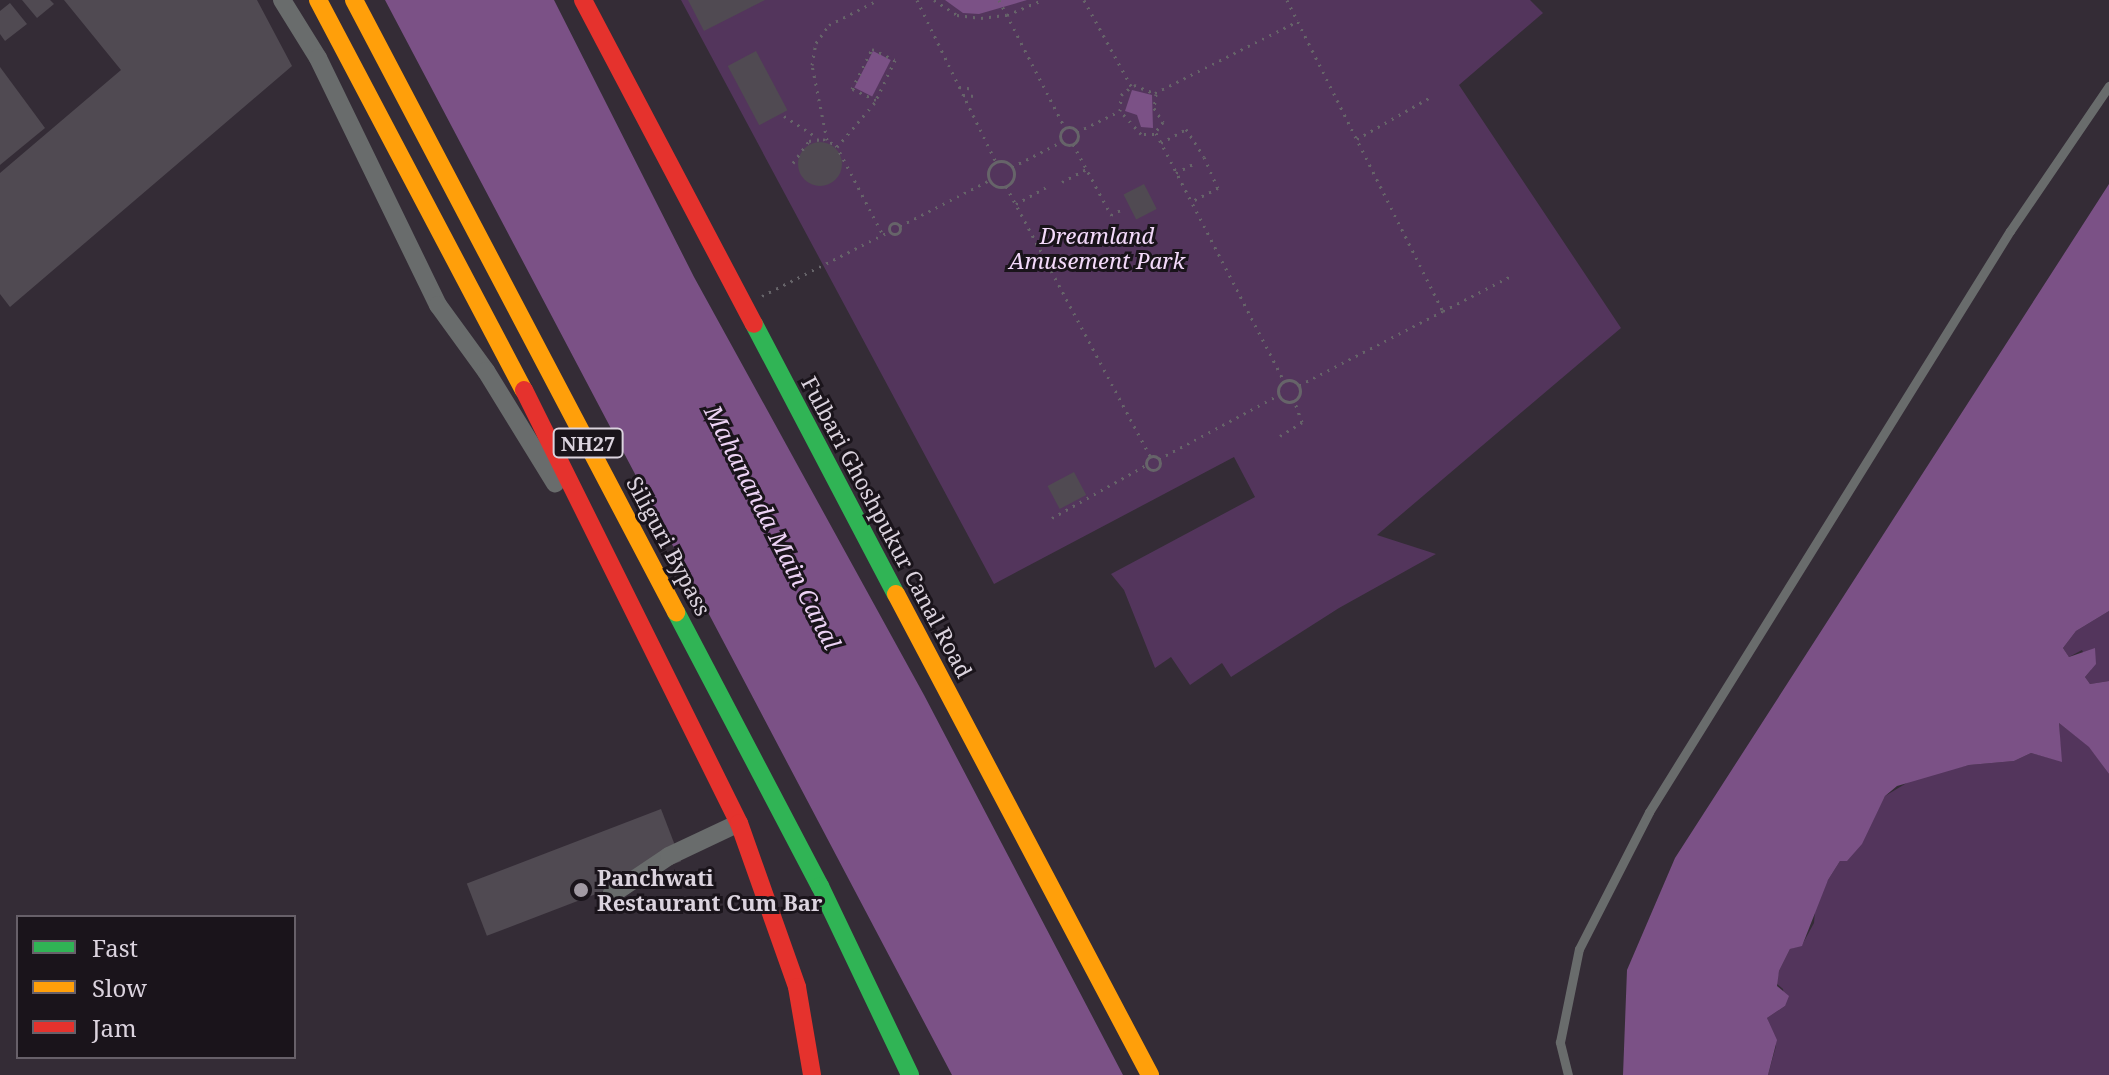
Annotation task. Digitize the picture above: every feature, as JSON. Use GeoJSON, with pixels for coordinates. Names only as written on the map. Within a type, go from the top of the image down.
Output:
{"type":"FeatureCollection","features":[{"type":"Feature","properties":{"kind":"main road","name":"NH27"},"geometry":{"type":"LineString","coordinates":[[318,0],[516,373],[597,540],[636,608],[739,823],[797,987],[812,1075]]}},
{"type":"Feature","properties":{"kind":"main road","name":"Siliguri Bypass"},"geometry":{"type":"LineString","coordinates":[[354,0],[813,872],[910,1075]]}},
{"type":"Feature","properties":{"kind":"main road","name":"Fulbari Ghoshpukur Canal Road"},"geometry":{"type":"LineString","coordinates":[[583,0],[1150,1075]]}},
{"type":"Feature","properties":{"kind":"street"},"geometry":{"type":"LineString","coordinates":[[282,0],[318,58],[438,305],[597,540]]}},
{"type":"Feature","properties":{"kind":"street"},"geometry":{"type":"LineString","coordinates":[[611,895],[669,856],[739,823]]}},
{"type":"Feature","properties":{"kind":"lane"},"geometry":{"type":"LineString","coordinates":[[1568,1075],[1560,1042],[1579,949],[1649,812],[2010,231],[2109,86]]}},
{"type":"Feature","properties":{"kind":"path"},"geometry":{"type":"LineString","coordinates":[[827,140],[813,77],[816,43],[829,25],[878,0]]}},
{"type":"Feature","properties":{"kind":"path"},"geometry":{"type":"LineString","coordinates":[[753,301],[890,231],[898,233],[900,226],[990,180],[996,162],[917,0]]}},
{"type":"Feature","properties":{"kind":"path"},"geometry":{"type":"LineString","coordinates":[[934,0],[957,15],[1007,15],[1043,0]]}},
{"type":"Feature","properties":{"kind":"path"},"geometry":{"type":"LineString","coordinates":[[999,0],[1065,128],[1061,142]]}},
{"type":"Feature","properties":{"kind":"path"},"geometry":{"type":"LineString","coordinates":[[1084,0],[1131,86]]}},
{"type":"Feature","properties":{"kind":"path"},"geometry":{"type":"LineString","coordinates":[[1287,0],[1443,311]]}},
{"type":"Feature","properties":{"kind":"path"},"geometry":{"type":"LineString","coordinates":[[1155,93],[1298,21]]}},
{"type":"Feature","properties":{"kind":"path"},"geometry":{"type":"LineString","coordinates":[[837,147],[876,100],[895,60],[872,49],[852,89],[876,100]]}},
{"type":"Feature","properties":{"kind":"path"},"geometry":{"type":"LineString","coordinates":[[1155,93],[1147,86],[1131,86],[1121,95],[1120,111],[1141,134],[1156,133]]}},
{"type":"Feature","properties":{"kind":"path"},"geometry":{"type":"LineString","coordinates":[[959,87],[975,89]]}},
{"type":"Feature","properties":{"kind":"path"},"geometry":{"type":"LineString","coordinates":[[1155,93],[1154,108],[1163,122],[1156,133]]}},
{"type":"Feature","properties":{"kind":"path"},"geometry":{"type":"LineString","coordinates":[[963,95],[975,96]]}},
{"type":"Feature","properties":{"kind":"path"},"geometry":{"type":"LineString","coordinates":[[1357,139],[1429,98]]}},
{"type":"Feature","properties":{"kind":"path"},"geometry":{"type":"LineString","coordinates":[[1065,128],[1077,132],[1120,111]]}},
{"type":"Feature","properties":{"kind":"path"},"geometry":{"type":"LineString","coordinates":[[784,116],[819,139]]}},
{"type":"Feature","properties":{"kind":"path"},"geometry":{"type":"LineString","coordinates":[[1161,143],[1186,129],[1204,157],[1218,188],[1191,202]]}},
{"type":"Feature","properties":{"kind":"path"},"geometry":{"type":"LineString","coordinates":[[1077,132],[1073,144],[1111,215],[1121,210]]}},
{"type":"Feature","properties":{"kind":"path"},"geometry":{"type":"LineString","coordinates":[[1156,133],[1284,381],[1298,386]]}},
{"type":"Feature","properties":{"kind":"path"},"geometry":{"type":"LineString","coordinates":[[793,163],[803,144],[819,139],[837,147],[883,235]]}},
{"type":"Feature","properties":{"kind":"path"},"geometry":{"type":"LineString","coordinates":[[996,162],[1012,167],[1061,142],[1073,144]]}},
{"type":"Feature","properties":{"kind":"path"},"geometry":{"type":"LineString","coordinates":[[1176,173],[1193,164]]}},
{"type":"Feature","properties":{"kind":"path"},"geometry":{"type":"LineString","coordinates":[[1006,186],[1013,178],[1012,167]]}},
{"type":"Feature","properties":{"kind":"path"},"geometry":{"type":"LineString","coordinates":[[1062,182],[1086,169]]}},
{"type":"Feature","properties":{"kind":"path"},"geometry":{"type":"LineString","coordinates":[[990,180],[1006,186],[1150,456],[1159,459]]}},
{"type":"Feature","properties":{"kind":"path"},"geometry":{"type":"LineString","coordinates":[[1016,204],[1047,187]]}},
{"type":"Feature","properties":{"kind":"path"},"geometry":{"type":"LineString","coordinates":[[1280,436],[1302,422],[1294,400],[1298,386],[1513,275]]}},
{"type":"Feature","properties":{"kind":"path"},"geometry":{"type":"LineString","coordinates":[[1146,465],[1154,470],[1159,459],[1279,395],[1284,381]]}},
{"type":"Feature","properties":{"kind":"path"},"geometry":{"type":"LineString","coordinates":[[1279,395],[1294,400]]}},
{"type":"Feature","properties":{"kind":"path"},"geometry":{"type":"LineString","coordinates":[[1052,518],[1146,465],[1150,456]]}},
{"type":"Feature","properties":{"kind":"green space","name":"Dreamland Amusement Park"},"geometry":{"type":"Polygon","coordinates":[[[681,0],[1530,0],[1543,13],[1459,85],[1621,328],[1377,535],[1436,554],[1339,608],[1231,677],[1222,663],[1190,685],[1171,657],[1155,668],[1124,590],[1111,574],[1255,497],[1234,457],[994,584],[681,0]]]}},
{"type":"Feature","properties":{"kind":"green space"},"geometry":{"type":"Polygon","coordinates":[[[2109,611],[2109,681],[2090,684],[2085,677],[2091,670],[2082,650],[2069,657],[2063,648],[2076,631],[2109,611]]]}},
{"type":"Feature","properties":{"kind":"green space"},"geometry":{"type":"Polygon","coordinates":[[[2059,723],[2090,747],[2109,774],[2109,1075],[1768,1075],[1776,1046],[1767,1018],[1785,1006],[1783,989],[1776,983],[1779,971],[1790,949],[1802,945],[1814,923],[1816,899],[1840,861],[1862,840],[1885,796],[1915,778],[1969,765],[2014,761],[2031,753],[2061,761],[2059,723]]]}},
{"type":"Feature","properties":{"kind":"water","name":"Mahananda Main Canal"},"geometry":{"type":"Polygon","coordinates":[[[385,0],[554,0],[694,277],[924,695],[1123,1075],[952,1075],[385,0]]]}},
{"type":"Feature","properties":{"kind":"water"},"geometry":{"type":"Polygon","coordinates":[[[945,0],[1027,0],[979,14],[963,13],[945,0]]]}},
{"type":"Feature","properties":{"kind":"water"},"geometry":{"type":"Polygon","coordinates":[[[873,51],[891,60],[872,97],[854,88],[873,51]]]}},
{"type":"Feature","properties":{"kind":"water"},"geometry":{"type":"Polygon","coordinates":[[[1132,90],[1152,95],[1153,128],[1141,127],[1137,115],[1125,111],[1132,90]]]}},
{"type":"Feature","properties":{"kind":"water"},"geometry":{"type":"Polygon","coordinates":[[[2109,184],[2109,611],[2076,631],[2063,648],[2069,657],[2095,648],[2096,664],[2085,677],[2090,684],[2109,681],[2109,774],[2089,747],[2059,723],[2062,762],[2031,753],[2014,761],[1969,765],[1897,786],[1885,796],[1862,844],[1847,861],[1840,861],[1828,880],[1802,946],[1790,949],[1779,971],[1777,986],[1789,996],[1785,1006],[1767,1018],[1777,1040],[1768,1075],[1623,1075],[1627,970],[1675,858],[2109,184]]]}},
{"type":"Feature","properties":{"kind":"building"},"geometry":{"type":"Polygon","coordinates":[[[22,0],[50,0],[54,4],[37,18],[22,0]]]}},
{"type":"Feature","properties":{"kind":"building"},"geometry":{"type":"Polygon","coordinates":[[[64,0],[257,0],[292,66],[10,307],[0,294],[0,173],[121,70],[64,0]]]}},
{"type":"Feature","properties":{"kind":"building"},"geometry":{"type":"Polygon","coordinates":[[[688,0],[765,0],[704,31],[688,0]]]}},
{"type":"Feature","properties":{"kind":"building"},"geometry":{"type":"Polygon","coordinates":[[[10,3],[27,24],[5,41],[0,34],[0,11],[10,3]]]}},
{"type":"Feature","properties":{"kind":"building"},"geometry":{"type":"Polygon","coordinates":[[[756,51],[787,110],[759,125],[728,66],[756,51]]]}},
{"type":"Feature","properties":{"kind":"building"},"geometry":{"type":"Polygon","coordinates":[[[0,67],[45,128],[0,165],[0,67]]]}},
{"type":"Feature","properties":{"kind":"building"},"geometry":{"type":"Polygon","coordinates":[[[820,142],[836,148],[842,164],[836,180],[820,186],[804,180],[798,164],[804,148],[820,142]]]}},
{"type":"Feature","properties":{"kind":"building"},"geometry":{"type":"Polygon","coordinates":[[[1144,184],[1157,209],[1136,219],[1124,194],[1144,184]]]}},
{"type":"Feature","properties":{"kind":"building"},"geometry":{"type":"Polygon","coordinates":[[[1074,472],[1086,495],[1060,509],[1048,486],[1074,472]]]}},
{"type":"Feature","properties":{"kind":"building","name":"Panchwati Restaurant Cum Bar"},"geometry":{"type":"Polygon","coordinates":[[[661,809],[681,861],[487,936],[467,884],[661,809]]]}},
{"type":"Feature","properties":{"kind":"traffic: fast"},"geometry":{"type":"LineString","coordinates":[[754,324],[896,594]]}},
{"type":"Feature","properties":{"kind":"traffic: fast"},"geometry":{"type":"LineString","coordinates":[[676,612],[820,886],[910,1075]]}},
{"type":"Feature","properties":{"kind":"traffic: slow"},"geometry":{"type":"LineString","coordinates":[[318,0],[524,390]]}},
{"type":"Feature","properties":{"kind":"traffic: slow"},"geometry":{"type":"LineString","coordinates":[[354,0],[676,612]]}},
{"type":"Feature","properties":{"kind":"traffic: slow"},"geometry":{"type":"LineString","coordinates":[[896,594],[1150,1075]]}},
{"type":"Feature","properties":{"kind":"traffic: jam"},"geometry":{"type":"LineString","coordinates":[[583,0],[754,324]]}},
{"type":"Feature","properties":{"kind":"traffic: jam"},"geometry":{"type":"LineString","coordinates":[[524,390],[739,823],[797,987],[812,1075]]}},
{"type":"Feature","properties":{"kind":"place","name":"Panchwati Restaurant Cum Bar"},"geometry":{"type":"Point","coordinates":[581,890]}}]}
